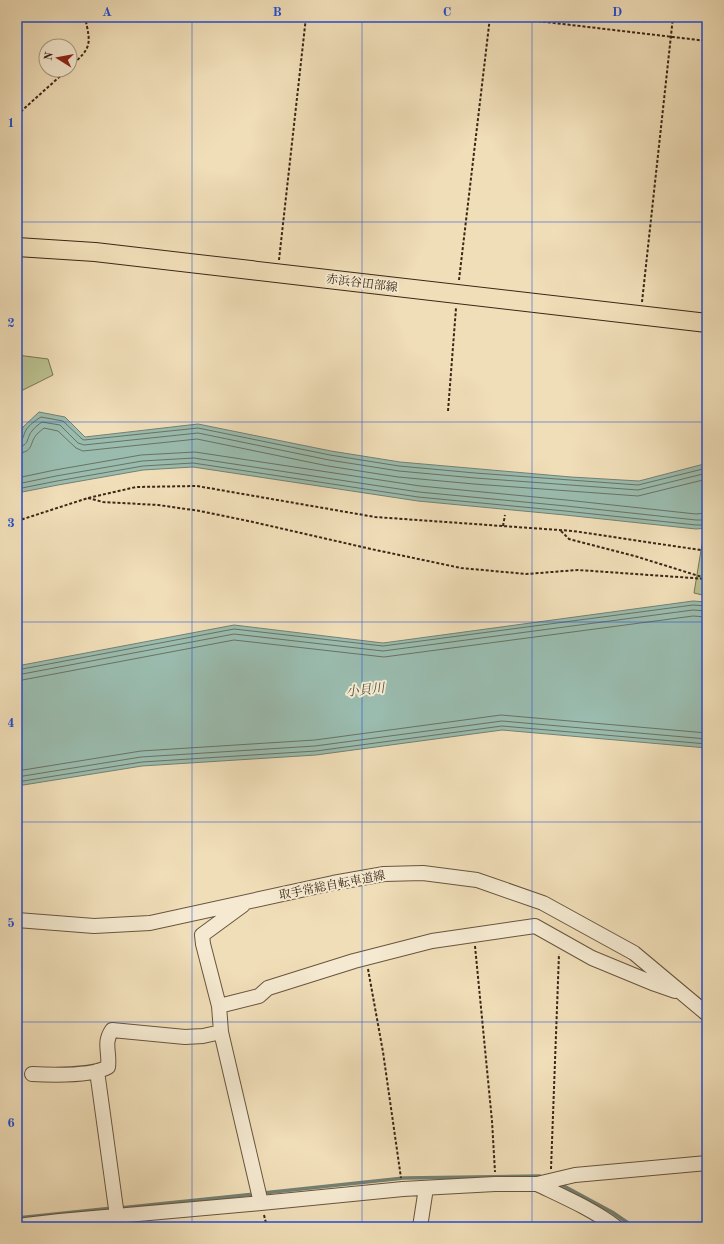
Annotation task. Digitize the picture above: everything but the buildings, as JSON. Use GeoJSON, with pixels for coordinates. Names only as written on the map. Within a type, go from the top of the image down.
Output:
{"type":"FeatureCollection","features":[{"type":"Feature","properties":{"kind":"main road","name":"赤浜谷田部線"},"geometry":{"type":"LineString","coordinates":[[17,246],[95,252],[707,323]]}},
{"type":"Feature","properties":{"kind":"street","name":"取手常総自転車道線"},"geometry":{"type":"LineString","coordinates":[[17,920],[94,926],[150,923],[333,883],[384,874],[423,873],[477,880],[550,906],[634,953],[707,1014]]}},
{"type":"Feature","properties":{"kind":"street"},"geometry":{"type":"LineString","coordinates":[[247,902],[202,935],[219,1006],[221,1032],[261,1203]]}},
{"type":"Feature","properties":{"kind":"street"},"geometry":{"type":"LineString","coordinates":[[219,1006],[259,996],[268,988],[366,958],[432,941],[535,926],[592,958],[654,984],[679,992]]}},
{"type":"Feature","properties":{"kind":"street"},"geometry":{"type":"LineString","coordinates":[[32,1074],[61,1075],[102,1071],[108,1067],[107,1037],[112,1030],[185,1037],[204,1036],[221,1032]]}},
{"type":"Feature","properties":{"kind":"street"},"geometry":{"type":"LineString","coordinates":[[97,1071],[117,1216]]}},
{"type":"Feature","properties":{"kind":"street"},"geometry":{"type":"LineString","coordinates":[[17,1226],[403,1189],[544,1182],[575,1175],[707,1163]]}},
{"type":"Feature","properties":{"kind":"street"},"geometry":{"type":"LineString","coordinates":[[544,1182],[570,1200],[607,1220],[616,1227]]}},
{"type":"Feature","properties":{"kind":"street"},"geometry":{"type":"LineString","coordinates":[[420,1227],[426,1188]]}},
{"type":"Feature","properties":{"kind":"path"},"geometry":{"type":"LineString","coordinates":[[17,22],[32,17]]}},
{"type":"Feature","properties":{"kind":"path"},"geometry":{"type":"LineString","coordinates":[[78,59],[87,50],[89,38],[84,17]]}},
{"type":"Feature","properties":{"kind":"path"},"geometry":{"type":"LineString","coordinates":[[277,273],[306,17]]}},
{"type":"Feature","properties":{"kind":"path"},"geometry":{"type":"LineString","coordinates":[[448,411],[457,294],[490,17]]}},
{"type":"Feature","properties":{"kind":"path"},"geometry":{"type":"LineString","coordinates":[[503,17],[707,41]]}},
{"type":"Feature","properties":{"kind":"path"},"geometry":{"type":"LineString","coordinates":[[640,315],[673,17]]}},
{"type":"Feature","properties":{"kind":"path"},"geometry":{"type":"LineString","coordinates":[[17,115],[58,78]]}},
{"type":"Feature","properties":{"kind":"path"},"geometry":{"type":"LineString","coordinates":[[17,521],[88,498],[136,487],[197,486],[375,517],[560,530],[707,551]]}},
{"type":"Feature","properties":{"kind":"path"},"geometry":{"type":"LineString","coordinates":[[88,498],[103,502],[158,505],[200,511],[461,568],[526,574],[578,570],[706,579]]}},
{"type":"Feature","properties":{"kind":"path"},"geometry":{"type":"LineString","coordinates":[[17,502],[22,520]]}},
{"type":"Feature","properties":{"kind":"path"},"geometry":{"type":"LineString","coordinates":[[503,526],[506,515]]}},
{"type":"Feature","properties":{"kind":"path"},"geometry":{"type":"LineString","coordinates":[[560,530],[568,539],[638,557],[706,579]]}},
{"type":"Feature","properties":{"kind":"path"},"geometry":{"type":"LineString","coordinates":[[474,935],[492,1121],[495,1184]]}},
{"type":"Feature","properties":{"kind":"path"},"geometry":{"type":"LineString","coordinates":[[544,1182],[560,939]]}},
{"type":"Feature","properties":{"kind":"path"},"geometry":{"type":"LineString","coordinates":[[366,958],[383,1052],[403,1189]]}},
{"type":"Feature","properties":{"kind":"green space"},"geometry":{"type":"Polygon","coordinates":[[[17,355],[48,359],[53,375],[17,393],[17,355]]]}},
{"type":"Feature","properties":{"kind":"green space"},"geometry":{"type":"Polygon","coordinates":[[[704,532],[707,532],[707,596],[694,593],[704,532]]]}},
{"type":"Feature","properties":{"kind":"water"},"geometry":{"type":"Polygon","coordinates":[[[39,412],[65,417],[85,437],[198,424],[331,451],[400,462],[571,477],[639,481],[707,464],[707,528],[696,529],[418,501],[193,467],[143,470],[17,493],[17,444],[23,427],[39,412]]]}},
{"type":"Feature","properties":{"kind":"water","name":"小貝川"},"geometry":{"type":"Polygon","coordinates":[[[693,601],[707,602],[707,748],[502,730],[316,755],[142,766],[17,786],[17,666],[234,625],[383,643],[693,601]]]}},
{"type":"Feature","properties":{"kind":"waterway"},"geometry":{"type":"LineString","coordinates":[[263,1193],[404,1178],[540,1176]]}},
{"type":"Feature","properties":{"kind":"waterway"},"geometry":{"type":"LineString","coordinates":[[562,1185],[612,1212],[634,1227]]}},
{"type":"Feature","properties":{"kind":"waterway"},"geometry":{"type":"LineString","coordinates":[[120,1208],[255,1194]]}},
{"type":"Feature","properties":{"kind":"waterway"},"geometry":{"type":"LineString","coordinates":[[17,1218],[113,1208]]}}]}
